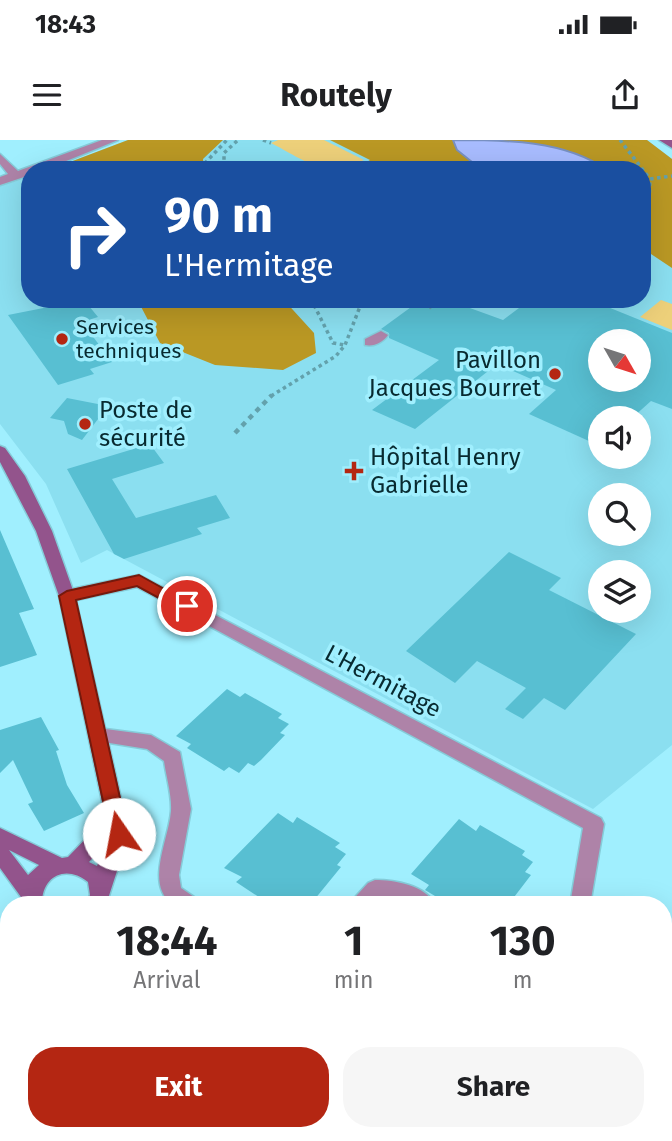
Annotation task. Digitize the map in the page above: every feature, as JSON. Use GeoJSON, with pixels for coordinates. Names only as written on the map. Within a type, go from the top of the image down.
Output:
{"type":"FeatureCollection","features":[{"type":"Feature","properties":{"kind":"street"},"geometry":{"type":"LineString","coordinates":[[56,161],[112,140]]}},
{"type":"Feature","properties":{"kind":"street"},"geometry":{"type":"LineString","coordinates":[[665,140],[672,145]]}},
{"type":"Feature","properties":{"kind":"street"},"geometry":{"type":"LineString","coordinates":[[0,157],[16,176]]}},
{"type":"Feature","properties":{"kind":"street"},"geometry":{"type":"LineString","coordinates":[[0,181],[21,174]]}},
{"type":"Feature","properties":{"kind":"street"},"geometry":{"type":"LineString","coordinates":[[0,451],[17,476],[44,531],[67,596],[98,735],[119,834],[98,896]]}},
{"type":"Feature","properties":{"kind":"street","name":"L'Hermitage"},"geometry":{"type":"LineString","coordinates":[[67,596],[139,581],[594,824],[582,896]]}},
{"type":"Feature","properties":{"kind":"street"},"geometry":{"type":"LineString","coordinates":[[98,735],[151,742],[173,757],[181,809],[169,875],[171,892],[177,896]]}},
{"type":"Feature","properties":{"kind":"street"},"geometry":{"type":"LineString","coordinates":[[32,896],[43,873],[67,865],[104,833],[113,804]]}},
{"type":"Feature","properties":{"kind":"street"},"geometry":{"type":"LineString","coordinates":[[0,836],[67,865],[92,872],[98,896]]}},
{"type":"Feature","properties":{"kind":"street"},"geometry":{"type":"LineString","coordinates":[[0,853],[29,896]]}},
{"type":"Feature","properties":{"kind":"street"},"geometry":{"type":"LineString","coordinates":[[367,896],[375,888],[396,889],[409,896]]}},
{"type":"Feature","properties":{"kind":"path"},"geometry":{"type":"LineString","coordinates":[[207,161],[227,140]]}},
{"type":"Feature","properties":{"kind":"path"},"geometry":{"type":"LineString","coordinates":[[224,161],[224,153],[238,140]]}},
{"type":"Feature","properties":{"kind":"path"},"geometry":{"type":"LineString","coordinates":[[263,140],[271,143]]}},
{"type":"Feature","properties":{"kind":"path"},"geometry":{"type":"LineString","coordinates":[[620,140],[636,161]]}},
{"type":"Feature","properties":{"kind":"path"},"geometry":{"type":"LineString","coordinates":[[651,179],[672,176]]}},
{"type":"Feature","properties":{"kind":"path"},"geometry":{"type":"LineString","coordinates":[[316,308],[333,343],[345,345]]}},
{"type":"Feature","properties":{"kind":"path"},"geometry":{"type":"LineString","coordinates":[[235,433],[277,390],[336,356],[345,345],[358,308]]}},
{"type":"Feature","properties":{"kind":"shaded area","name":"Hôpital Henry Gabrielle"},"geometry":{"type":"Polygon","coordinates":[[[128,140],[647,140],[672,159],[672,745],[593,809],[107,550],[81,563],[46,484],[0,424],[0,186],[21,180],[21,308],[651,308],[651,161],[73,161],[128,140]]]}},
{"type":"Feature","properties":{"kind":"shaded area"},"geometry":{"type":"Polygon","coordinates":[[[128,140],[223,140],[203,161],[73,161],[128,140]]]}},
{"type":"Feature","properties":{"kind":"shaded area"},"geometry":{"type":"Polygon","coordinates":[[[278,140],[324,140],[364,160],[306,161],[271,143],[278,140]]]}},
{"type":"Feature","properties":{"kind":"shaded area"},"geometry":{"type":"Polygon","coordinates":[[[330,140],[647,140],[672,159],[672,268],[651,254],[651,161],[370,160],[330,140]]]}},
{"type":"Feature","properties":{"kind":"shaded area"},"geometry":{"type":"Polygon","coordinates":[[[453,140],[494,140],[554,147],[592,161],[471,161],[457,150],[453,140]]]}},
{"type":"Feature","properties":{"kind":"shaded area"},"geometry":{"type":"Polygon","coordinates":[[[661,300],[672,304],[672,330],[640,317],[661,300]]]}},
{"type":"Feature","properties":{"kind":"shaded area"},"geometry":{"type":"Polygon","coordinates":[[[142,308],[291,308],[314,333],[316,353],[283,370],[215,365],[160,343],[142,308]]]}},
{"type":"Feature","properties":{"kind":"building","name":"Services techniques"},"geometry":{"type":"Polygon","coordinates":[[[43,308],[91,308],[98,317],[82,322],[112,362],[90,369],[94,374],[58,385],[8,315],[43,308]]]}},
{"type":"Feature","properties":{"kind":"building","name":"Pavillon Jacques Bourret"},"geometry":{"type":"Polygon","coordinates":[[[410,308],[470,308],[503,320],[519,308],[610,308],[672,333],[672,409],[651,401],[645,406],[588,406],[588,441],[529,414],[556,390],[497,364],[415,429],[372,410],[439,360],[389,338],[389,333],[381,329],[410,308]]]}},
{"type":"Feature","properties":{"kind":"building"},"geometry":{"type":"Polygon","coordinates":[[[67,398],[108,406],[82,440],[68,434],[64,421],[50,418],[67,398]]]}},
{"type":"Feature","properties":{"kind":"building"},"geometry":{"type":"Polygon","coordinates":[[[150,444],[164,463],[112,479],[136,518],[216,495],[230,518],[197,528],[202,534],[124,559],[114,554],[67,469],[150,444]]]}},
{"type":"Feature","properties":{"kind":"building"},"geometry":{"type":"Polygon","coordinates":[[[0,530],[34,609],[19,613],[37,655],[0,667],[0,530]]]}},
{"type":"Feature","properties":{"kind":"building"},"geometry":{"type":"Polygon","coordinates":[[[509,552],[561,578],[549,590],[588,610],[588,623],[614,623],[636,634],[565,710],[544,698],[523,719],[505,709],[526,688],[477,661],[455,683],[406,651],[509,552]]]}},
{"type":"Feature","properties":{"kind":"building"},"geometry":{"type":"Polygon","coordinates":[[[227,689],[240,697],[245,693],[282,714],[278,718],[289,724],[280,733],[285,735],[261,760],[254,766],[248,763],[239,773],[229,767],[224,771],[187,748],[191,744],[176,736],[227,689]]]}},
{"type":"Feature","properties":{"kind":"building"},"geometry":{"type":"Polygon","coordinates":[[[41,717],[59,750],[56,751],[67,785],[84,813],[44,831],[28,804],[33,802],[13,760],[0,773],[0,730],[41,717]]]}},
{"type":"Feature","properties":{"kind":"building"},"geometry":{"type":"Polygon","coordinates":[[[278,813],[293,823],[297,817],[340,843],[335,847],[346,854],[337,865],[341,867],[317,896],[257,896],[236,882],[242,877],[224,868],[278,813]]]}},
{"type":"Feature","properties":{"kind":"building"},"geometry":{"type":"Polygon","coordinates":[[[459,819],[476,831],[480,825],[525,851],[522,855],[533,862],[525,872],[531,875],[515,896],[435,896],[425,890],[429,885],[411,874],[459,819]]]}},
{"type":"Feature","properties":{"kind":"place","name":"Services techniques"},"geometry":{"type":"Point","coordinates":[62,339]}},
{"type":"Feature","properties":{"kind":"place","name":"Pavillon Jacques Bourret"},"geometry":{"type":"Point","coordinates":[555,374]}},
{"type":"Feature","properties":{"kind":"place","name":"Poste de sécurité"},"geometry":{"type":"Point","coordinates":[85,424]}},
{"type":"Feature","properties":{"kind":"place","name":"Hôpital Henry Gabrielle"},"geometry":{"type":"Point","coordinates":[354,471]}},
{"type":"Feature","properties":{"kind":"route"},"geometry":{"type":"LineString","coordinates":[[119,834],[67,596],[139,581],[187,606]]}}]}
